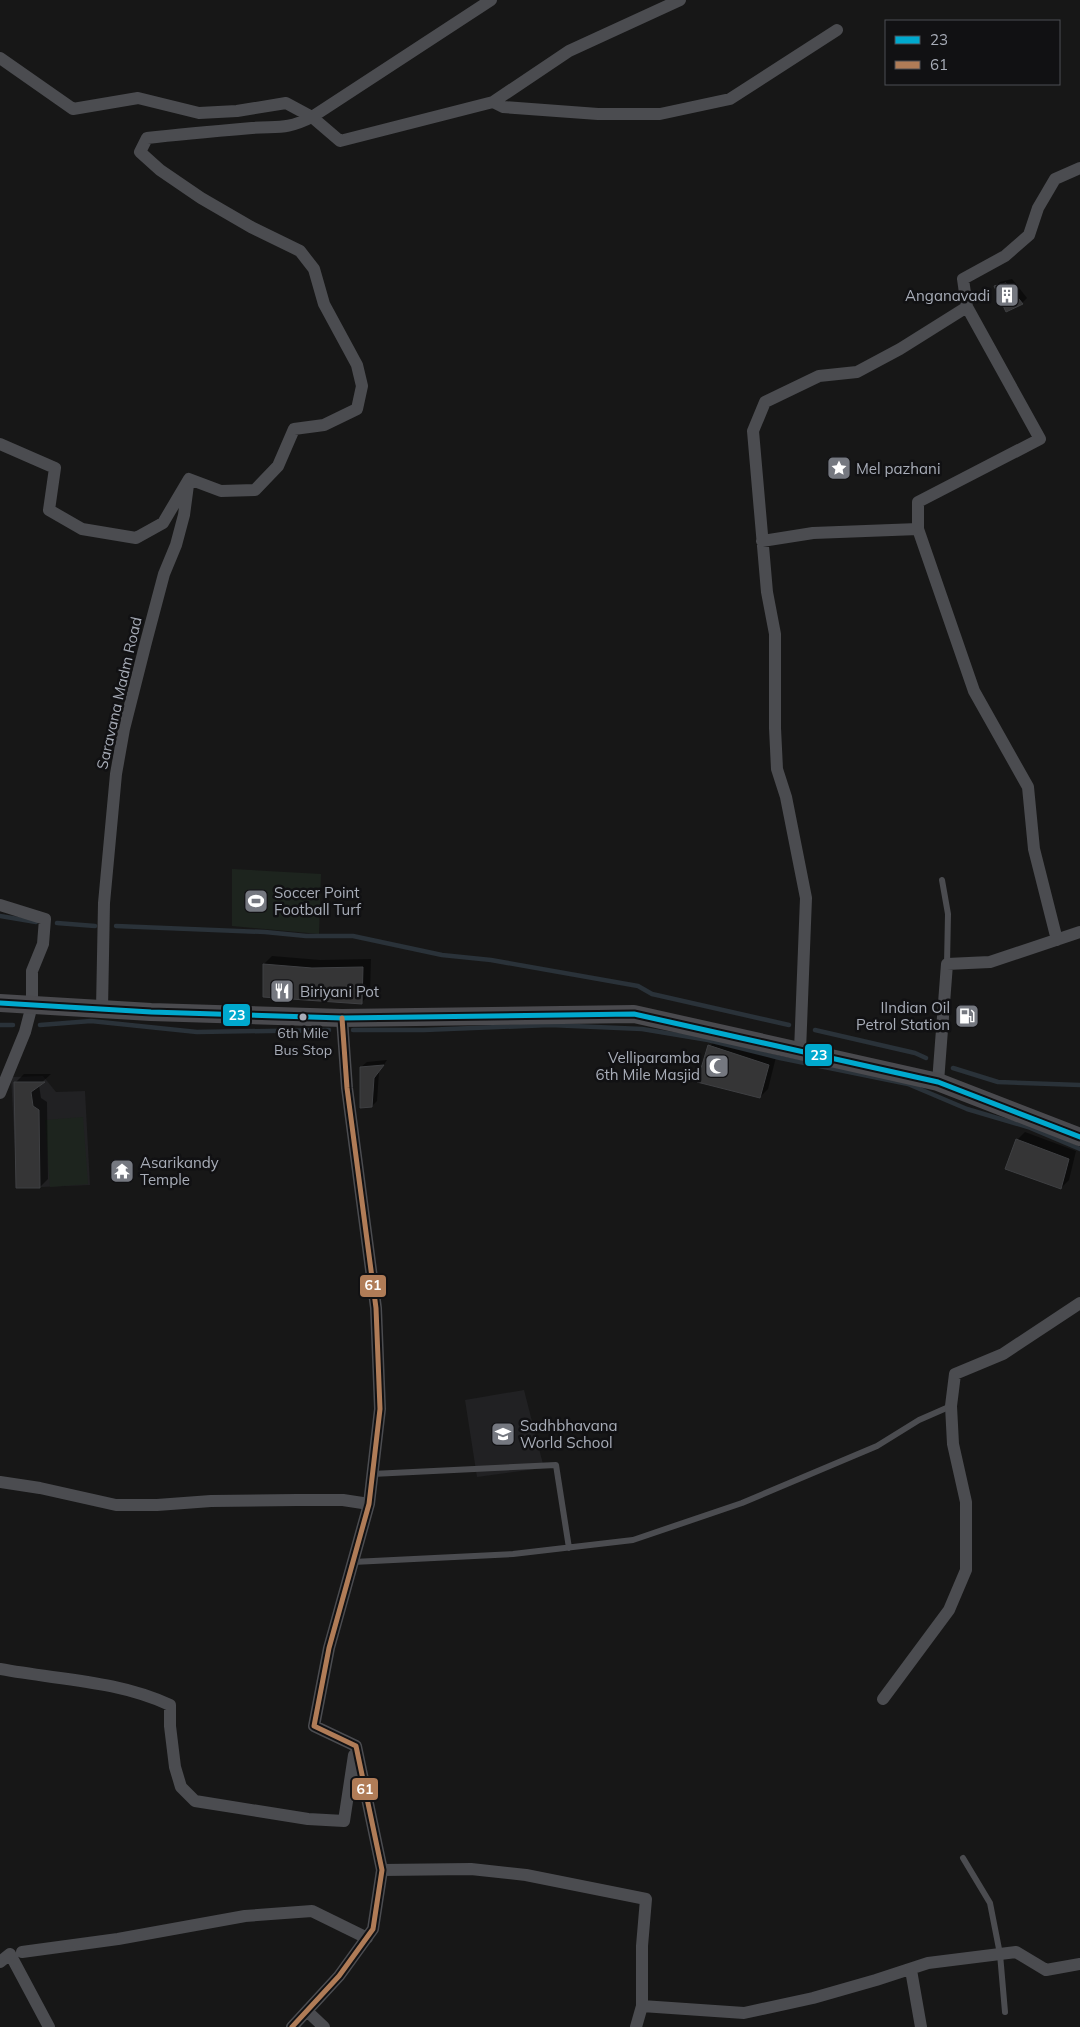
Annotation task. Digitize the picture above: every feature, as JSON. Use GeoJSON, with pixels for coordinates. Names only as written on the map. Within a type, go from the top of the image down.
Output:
{"type":"FeatureCollection","features":[{"type":"Feature","properties":{"kind":"main road"},"geometry":{"type":"LineString","coordinates":[[0,1002],[102,1009],[342,1018],[634,1014],[938,1082],[1080,1137]]}},
{"type":"Feature","properties":{"kind":"street"},"geometry":{"type":"LineString","coordinates":[[0,444],[55,468],[49,510],[82,529],[136,538],[163,524],[189,479],[222,491],[255,490],[278,466],[294,429],[324,425],[357,409],[362,386],[357,365],[324,304],[314,269],[300,251],[251,227],[201,198],[160,170],[140,152],[147,138],[296,126],[312,118],[491,0]]}},
{"type":"Feature","properties":{"kind":"street"},"geometry":{"type":"LineString","coordinates":[[0,58],[72,109],[138,98],[199,113],[237,111],[286,103],[312,118],[340,141],[493,102],[569,51],[680,0]]}},
{"type":"Feature","properties":{"kind":"street"},"geometry":{"type":"LineString","coordinates":[[493,102],[503,107],[598,114],[660,114],[730,99],[837,30]]}},
{"type":"Feature","properties":{"kind":"street"},"geometry":{"type":"LineString","coordinates":[[1057,940],[1034,849],[1028,787],[974,691],[918,529],[918,502],[1040,439],[967,308],[963,280],[1005,256],[1029,235],[1038,208],[1055,179],[1080,168]]}},
{"type":"Feature","properties":{"kind":"street"},"geometry":{"type":"LineString","coordinates":[[800,1051],[806,898],[786,797],[777,769],[775,634],[767,592],[753,431],[765,402],[819,376],[857,372],[900,349],[967,308]]}},
{"type":"Feature","properties":{"kind":"street","name":"Saravana Madm Road"},"geometry":{"type":"LineString","coordinates":[[102,1009],[104,903],[116,774],[124,729],[148,634],[164,574],[176,545],[184,515],[189,479]]}},
{"type":"Feature","properties":{"kind":"street"},"geometry":{"type":"LineString","coordinates":[[762,540],[813,533],[918,529]]}},
{"type":"Feature","properties":{"kind":"street"},"geometry":{"type":"LineString","coordinates":[[0,906],[45,918],[43,944],[32,971],[32,1005],[25,1032],[0,1093]]}},
{"type":"Feature","properties":{"kind":"street"},"geometry":{"type":"LineString","coordinates":[[938,1082],[947,964],[990,962],[1080,932]]}},
{"type":"Feature","properties":{"kind":"street"},"geometry":{"type":"LineString","coordinates":[[342,1018],[349,1105],[376,1308],[380,1409],[369,1504],[329,1648],[314,1726],[356,1746]]}},
{"type":"Feature","properties":{"kind":"street"},"geometry":{"type":"LineString","coordinates":[[883,1699],[949,1610],[966,1570],[966,1502],[953,1444],[951,1406],[955,1374],[1003,1354],[1080,1304]]}},
{"type":"Feature","properties":{"kind":"street"},"geometry":{"type":"LineString","coordinates":[[0,1482],[40,1488],[116,1505],[298,1500],[343,1500],[369,1504]]}},
{"type":"Feature","properties":{"kind":"street"},"geometry":{"type":"LineString","coordinates":[[0,1670],[117,1686],[141,1693],[170,1705],[170,1726],[175,1767],[180,1787],[195,1801],[308,1819],[344,1821],[356,1746]]}},
{"type":"Feature","properties":{"kind":"street"},"geometry":{"type":"LineString","coordinates":[[292,2027],[339,1976],[374,1929],[382,1870],[356,1746]]}},
{"type":"Feature","properties":{"kind":"street"},"geometry":{"type":"LineString","coordinates":[[382,1870],[471,1869],[526,1875],[646,1899],[642,1946],[642,2006],[636,2027]]}},
{"type":"Feature","properties":{"kind":"street"},"geometry":{"type":"LineString","coordinates":[[22,1952],[118,1939],[245,1916],[312,1912],[367,1938]]}},
{"type":"Feature","properties":{"kind":"street"},"geometry":{"type":"LineString","coordinates":[[642,2006],[744,2012],[813,1998],[911,1970],[928,1962],[1016,1952],[1046,1970],[1080,1964]]}},
{"type":"Feature","properties":{"kind":"street"},"geometry":{"type":"LineString","coordinates":[[0,1962],[10,1954],[49,2027]]}},
{"type":"Feature","properties":{"kind":"street"},"geometry":{"type":"LineString","coordinates":[[911,1970],[921,2027]]}},
{"type":"Feature","properties":{"kind":"street"},"geometry":{"type":"LineString","coordinates":[[307,2011],[324,2027]]}},
{"type":"Feature","properties":{"kind":"lane"},"geometry":{"type":"LineString","coordinates":[[942,880],[948,914],[947,964]]}},
{"type":"Feature","properties":{"kind":"lane"},"geometry":{"type":"LineString","coordinates":[[353,1562],[513,1554],[633,1540],[742,1503],[877,1446],[918,1420],[951,1406]]}},
{"type":"Feature","properties":{"kind":"lane"},"geometry":{"type":"LineString","coordinates":[[372,1474],[556,1465],[569,1548]]}},
{"type":"Feature","properties":{"kind":"lane"},"geometry":{"type":"LineString","coordinates":[[963,1858],[990,1903],[1000,1954],[1005,2012]]}},
{"type":"Feature","properties":{"kind":"shaded area"},"geometry":{"type":"Polygon","coordinates":[[[232,869],[321,874],[319,934],[232,926],[232,869]]]}},
{"type":"Feature","properties":{"kind":"shaded area"},"geometry":{"type":"Polygon","coordinates":[[[43,1076],[56,1092],[85,1091],[90,1185],[17,1188],[11,1077],[43,1076]]]}},
{"type":"Feature","properties":{"kind":"shaded area"},"geometry":{"type":"Polygon","coordinates":[[[83,1117],[88,1184],[50,1187],[45,1120],[83,1117]]]}},
{"type":"Feature","properties":{"kind":"shaded area","name":"Sadhbhavana World School"},"geometry":{"type":"Polygon","coordinates":[[[524,1390],[544,1468],[477,1477],[465,1400],[524,1390]]]}},
{"type":"Feature","properties":{"kind":"building","name":"Anganavadi"},"geometry":{"type":"Polygon","coordinates":[[[1006,283],[1023,304],[1006,312],[994,286],[1006,283]]]}},
{"type":"Feature","properties":{"kind":"building"},"geometry":{"type":"Polygon","coordinates":[[[263,964],[312,968],[363,967],[362,1004],[263,997],[263,964]]]}},
{"type":"Feature","properties":{"kind":"building"},"geometry":{"type":"Polygon","coordinates":[[[708,1045],[769,1065],[760,1098],[697,1082],[708,1045]]]}},
{"type":"Feature","properties":{"kind":"building"},"geometry":{"type":"Polygon","coordinates":[[[384,1065],[374,1078],[372,1107],[360,1108],[360,1067],[384,1065]]]}},
{"type":"Feature","properties":{"kind":"building"},"geometry":{"type":"Polygon","coordinates":[[[14,1082],[45,1082],[31,1092],[33,1106],[39,1110],[40,1188],[16,1188],[14,1082]]]}},
{"type":"Feature","properties":{"kind":"building"},"geometry":{"type":"Polygon","coordinates":[[[1016,1139],[1069,1159],[1061,1189],[1005,1169],[1016,1139]]]}},
{"type":"Feature","properties":{"kind":"waterway"},"geometry":{"type":"LineString","coordinates":[[0,916],[36,922]]}},
{"type":"Feature","properties":{"kind":"waterway"},"geometry":{"type":"LineString","coordinates":[[57,923],[95,926]]}},
{"type":"Feature","properties":{"kind":"waterway"},"geometry":{"type":"LineString","coordinates":[[116,926],[265,932],[306,936],[353,936],[442,955],[491,960],[638,986],[652,994],[789,1025]]}},
{"type":"Feature","properties":{"kind":"waterway"},"geometry":{"type":"LineString","coordinates":[[40,1025],[91,1021],[197,1032],[329,1030]]}},
{"type":"Feature","properties":{"kind":"waterway"},"geometry":{"type":"LineString","coordinates":[[0,1025],[13,1025]]}},
{"type":"Feature","properties":{"kind":"waterway"},"geometry":{"type":"LineString","coordinates":[[353,1030],[424,1030],[550,1025],[642,1029],[708,1040],[780,1058],[908,1084],[967,1109],[1028,1127],[1080,1149]]}},
{"type":"Feature","properties":{"kind":"waterway"},"geometry":{"type":"LineString","coordinates":[[815,1030],[915,1053],[926,1058]]}},
{"type":"Feature","properties":{"kind":"waterway"},"geometry":{"type":"LineString","coordinates":[[953,1068],[998,1082],[1080,1085]]}},
{"type":"Feature","properties":{"kind":"transit line","name":"23"},"geometry":{"type":"LineString","coordinates":[[0,1003],[151,1012],[342,1018],[634,1014],[938,1082],[1080,1137]]}},
{"type":"Feature","properties":{"kind":"transit line","name":"61"},"geometry":{"type":"LineString","coordinates":[[292,2027],[339,1976],[373,1929],[382,1870],[356,1746],[314,1726],[329,1648],[369,1504],[380,1409],[376,1308],[347,1088],[342,1018]]}},
{"type":"Feature","properties":{"kind":"place","name":"Anganavadi"},"geometry":{"type":"Point","coordinates":[1007,295]}},
{"type":"Feature","properties":{"kind":"place","name":"Mel pazhani"},"geometry":{"type":"Point","coordinates":[839,468]}},
{"type":"Feature","properties":{"kind":"place","name":"Soccer Point Football Turf"},"geometry":{"type":"Point","coordinates":[256,901]}},
{"type":"Feature","properties":{"kind":"place","name":"Biriyani Pot"},"geometry":{"type":"Point","coordinates":[282,991]}},
{"type":"Feature","properties":{"kind":"place","name":"IIndian Oil Petrol Station"},"geometry":{"type":"Point","coordinates":[967,1016]}},
{"type":"Feature","properties":{"kind":"place","name":"6th Mile Bus Stop"},"geometry":{"type":"Point","coordinates":[303,1017]}},
{"type":"Feature","properties":{"kind":"place","name":"Velliparamba 6th Mile Masjid"},"geometry":{"type":"Point","coordinates":[717,1066]}},
{"type":"Feature","properties":{"kind":"place","name":"Asarikandy Temple"},"geometry":{"type":"Point","coordinates":[122,1171]}},
{"type":"Feature","properties":{"kind":"place","name":"Sadhbhavana World School"},"geometry":{"type":"Point","coordinates":[503,1434]}}]}
